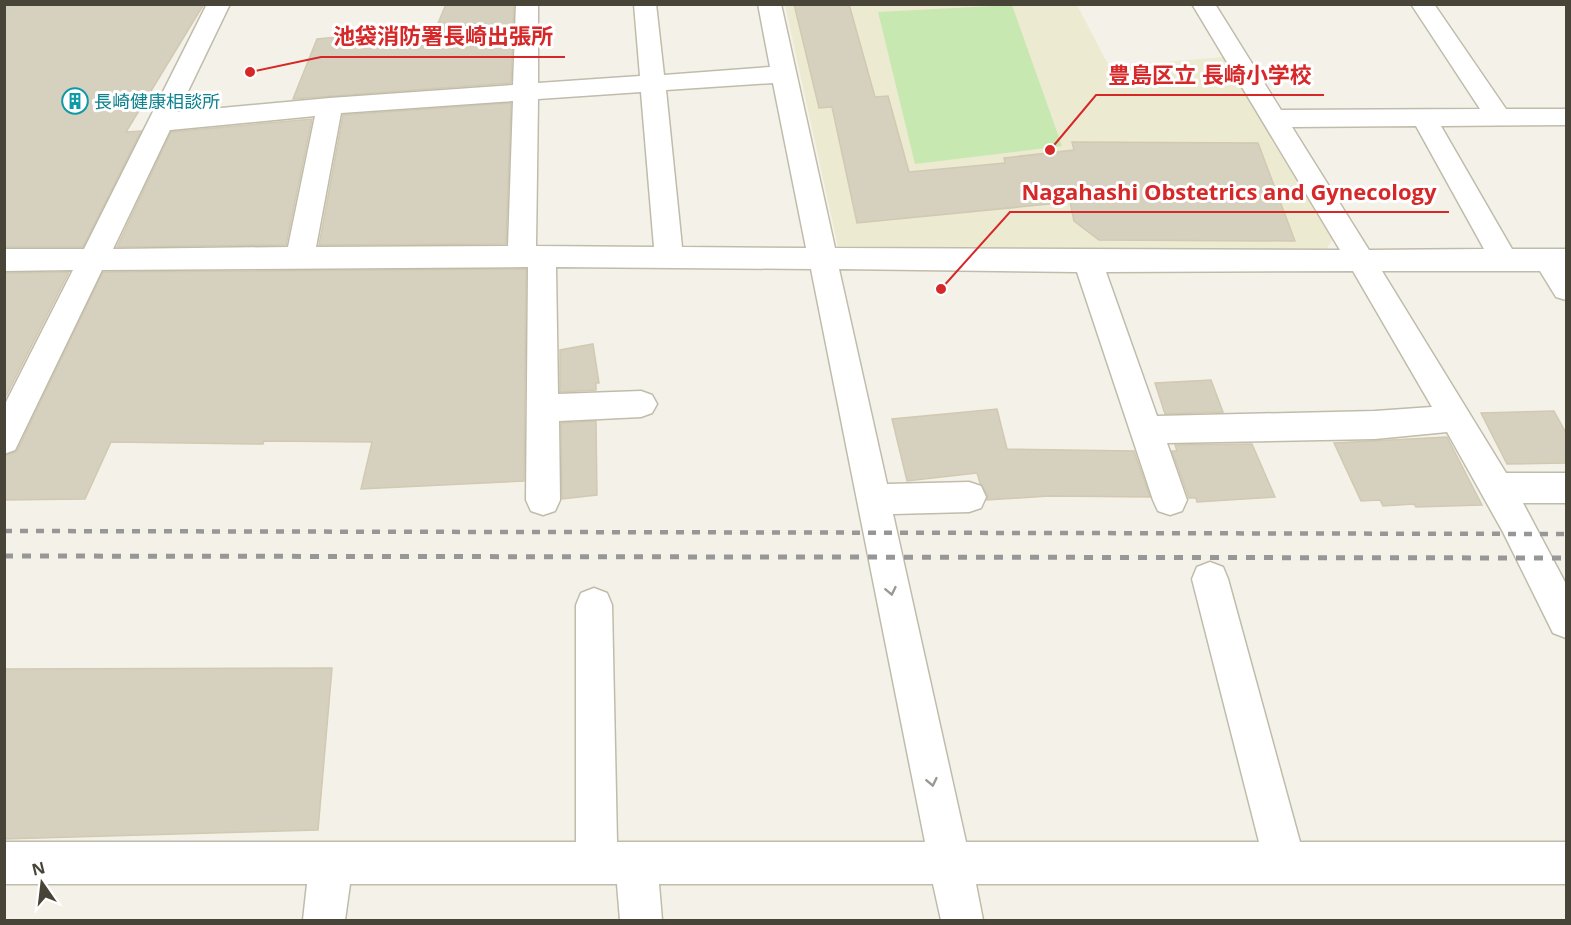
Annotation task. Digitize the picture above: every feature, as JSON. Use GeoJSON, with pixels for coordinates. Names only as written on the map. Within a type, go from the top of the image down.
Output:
{"type":"FeatureCollection","features":[{"type":"Feature","properties":{"kind":"street"},"geometry":{"type":"LineString","coordinates":[[4,440],[219,4]]}},
{"type":"Feature","properties":{"kind":"street"},"geometry":{"type":"LineString","coordinates":[[526,4],[524,94],[543,408],[543,500]]}},
{"type":"Feature","properties":{"kind":"street"},"geometry":{"type":"LineString","coordinates":[[645,4],[669,257]]}},
{"type":"Feature","properties":{"kind":"street"},"geometry":{"type":"LineString","coordinates":[[769,4],[962,921]]}},
{"type":"Feature","properties":{"kind":"street"},"geometry":{"type":"LineString","coordinates":[[1203,4],[1362,260],[1498,488],[1537,558],[1566,621]]}},
{"type":"Feature","properties":{"kind":"street"},"geometry":{"type":"LineString","coordinates":[[1422,4],[1498,117]]}},
{"type":"Feature","properties":{"kind":"street"},"geometry":{"type":"LineString","coordinates":[[161,122],[330,106],[784,74]]}},
{"type":"Feature","properties":{"kind":"street"},"geometry":{"type":"LineString","coordinates":[[300,257],[330,106]]}},
{"type":"Feature","properties":{"kind":"street"},"geometry":{"type":"LineString","coordinates":[[1273,118],[1566,117]]}},
{"type":"Feature","properties":{"kind":"street"},"geometry":{"type":"LineString","coordinates":[[1424,118],[1504,260]]}},
{"type":"Feature","properties":{"kind":"street"},"geometry":{"type":"LineString","coordinates":[[4,260],[532,256],[1088,261],[1557,260],[1566,289]]}},
{"type":"Feature","properties":{"kind":"street"},"geometry":{"type":"LineString","coordinates":[[1088,261],[1170,500]]}},
{"type":"Feature","properties":{"kind":"street"},"geometry":{"type":"LineString","coordinates":[[543,408],[641,405]]}},
{"type":"Feature","properties":{"kind":"street"},"geometry":{"type":"LineString","coordinates":[[1146,429],[1375,425],[1456,418]]}},
{"type":"Feature","properties":{"kind":"street"},"geometry":{"type":"LineString","coordinates":[[1498,488],[1566,488]]}},
{"type":"Feature","properties":{"kind":"street"},"geometry":{"type":"LineString","coordinates":[[878,516],[969,497]]}},
{"type":"Feature","properties":{"kind":"street"},"geometry":{"type":"LineString","coordinates":[[1210,579],[1285,863]]}},
{"type":"Feature","properties":{"kind":"street"},"geometry":{"type":"LineString","coordinates":[[594,605],[617,862],[641,921]]}},
{"type":"Feature","properties":{"kind":"street"},"geometry":{"type":"LineString","coordinates":[[4,862],[1566,863]]}},
{"type":"Feature","properties":{"kind":"street"},"geometry":{"type":"LineString","coordinates":[[324,921],[331,862]]}},
{"type":"Feature","properties":{"kind":"shaded area"},"geometry":{"type":"Polygon","coordinates":[[[785,5],[1077,5],[1109,66],[1225,57],[1336,234],[1325,251],[838,247],[785,5]]]}},
{"type":"Feature","properties":{"kind":"green space"},"geometry":{"type":"Polygon","coordinates":[[[1012,5],[1062,146],[915,164],[878,12],[1012,5]]]}},
{"type":"Feature","properties":{"kind":"building"},"geometry":{"type":"Polygon","coordinates":[[[4,4],[204,4],[126,132],[141,131],[83,247],[4,247],[4,4]]]}},
{"type":"Feature","properties":{"kind":"building"},"geometry":{"type":"Polygon","coordinates":[[[446,4],[514,4],[511,83],[293,99],[317,39],[436,28],[446,4]]]}},
{"type":"Feature","properties":{"kind":"building"},"geometry":{"type":"Polygon","coordinates":[[[794,4],[849,4],[875,97],[888,96],[909,172],[1005,163],[1004,158],[1074,150],[1072,142],[1258,143],[1295,241],[1099,240],[1074,221],[1070,202],[857,223],[832,107],[819,108],[794,4]]]}},
{"type":"Feature","properties":{"kind":"building"},"geometry":{"type":"Polygon","coordinates":[[[511,103],[506,244],[319,245],[343,115],[511,103]]]}},
{"type":"Feature","properties":{"kind":"building"},"geometry":{"type":"Polygon","coordinates":[[[312,119],[286,245],[117,247],[171,132],[312,119]]]}},
{"type":"Feature","properties":{"kind":"building"},"geometry":{"type":"Polygon","coordinates":[[[526,269],[524,481],[361,489],[372,442],[264,441],[263,444],[111,442],[85,499],[4,500],[4,456],[17,451],[103,272],[526,269]]]}},
{"type":"Feature","properties":{"kind":"building"},"geometry":{"type":"Polygon","coordinates":[[[69,272],[4,400],[4,273],[69,272]]]}},
{"type":"Feature","properties":{"kind":"building"},"geometry":{"type":"Polygon","coordinates":[[[593,344],[599,383],[596,383],[596,390],[560,392],[560,350],[593,344]]]}},
{"type":"Feature","properties":{"kind":"building"},"geometry":{"type":"Polygon","coordinates":[[[1211,380],[1223,412],[1165,414],[1155,383],[1211,380]]]}},
{"type":"Feature","properties":{"kind":"building"},"geometry":{"type":"Polygon","coordinates":[[[997,409],[1007,449],[1134,451],[1150,497],[1049,496],[987,500],[988,496],[977,473],[907,481],[892,419],[997,409]]]}},
{"type":"Feature","properties":{"kind":"building"},"geometry":{"type":"Polygon","coordinates":[[[1554,411],[1566,433],[1566,463],[1507,464],[1481,413],[1554,411]]]}},
{"type":"Feature","properties":{"kind":"building"},"geometry":{"type":"Polygon","coordinates":[[[596,421],[597,495],[562,499],[561,423],[596,421]]]}},
{"type":"Feature","properties":{"kind":"building"},"geometry":{"type":"Polygon","coordinates":[[[1447,437],[1482,505],[1383,506],[1380,500],[1361,501],[1334,443],[1447,437]]]}},
{"type":"Feature","properties":{"kind":"building"},"geometry":{"type":"Polygon","coordinates":[[[1252,444],[1275,497],[1197,502],[1196,498],[1189,498],[1172,451],[1177,451],[1175,445],[1252,444]]]}},
{"type":"Feature","properties":{"kind":"building"},"geometry":{"type":"Polygon","coordinates":[[[332,668],[318,830],[4,839],[4,669],[332,668]]]}},
{"type":"Feature","properties":{"kind":"railway"},"geometry":{"type":"LineString","coordinates":[[4,531],[1566,534]]}},
{"type":"Feature","properties":{"kind":"railway"},"geometry":{"type":"LineString","coordinates":[[4,556],[1566,558]]}},
{"type":"Feature","properties":{"kind":"place","name":"池袋消防署長崎出張所"},"geometry":{"type":"Point","coordinates":[250,72]}},
{"type":"Feature","properties":{"kind":"place","name":"長崎健康相談所"},"geometry":{"type":"Point","coordinates":[75,101]}},
{"type":"Feature","properties":{"kind":"place","name":"豊島区立 長崎小学校"},"geometry":{"type":"Point","coordinates":[1050,150]}},
{"type":"Feature","properties":{"kind":"place","name":"Nagahashi Obstetrics and Gynecology"},"geometry":{"type":"Point","coordinates":[941,289]}}]}
